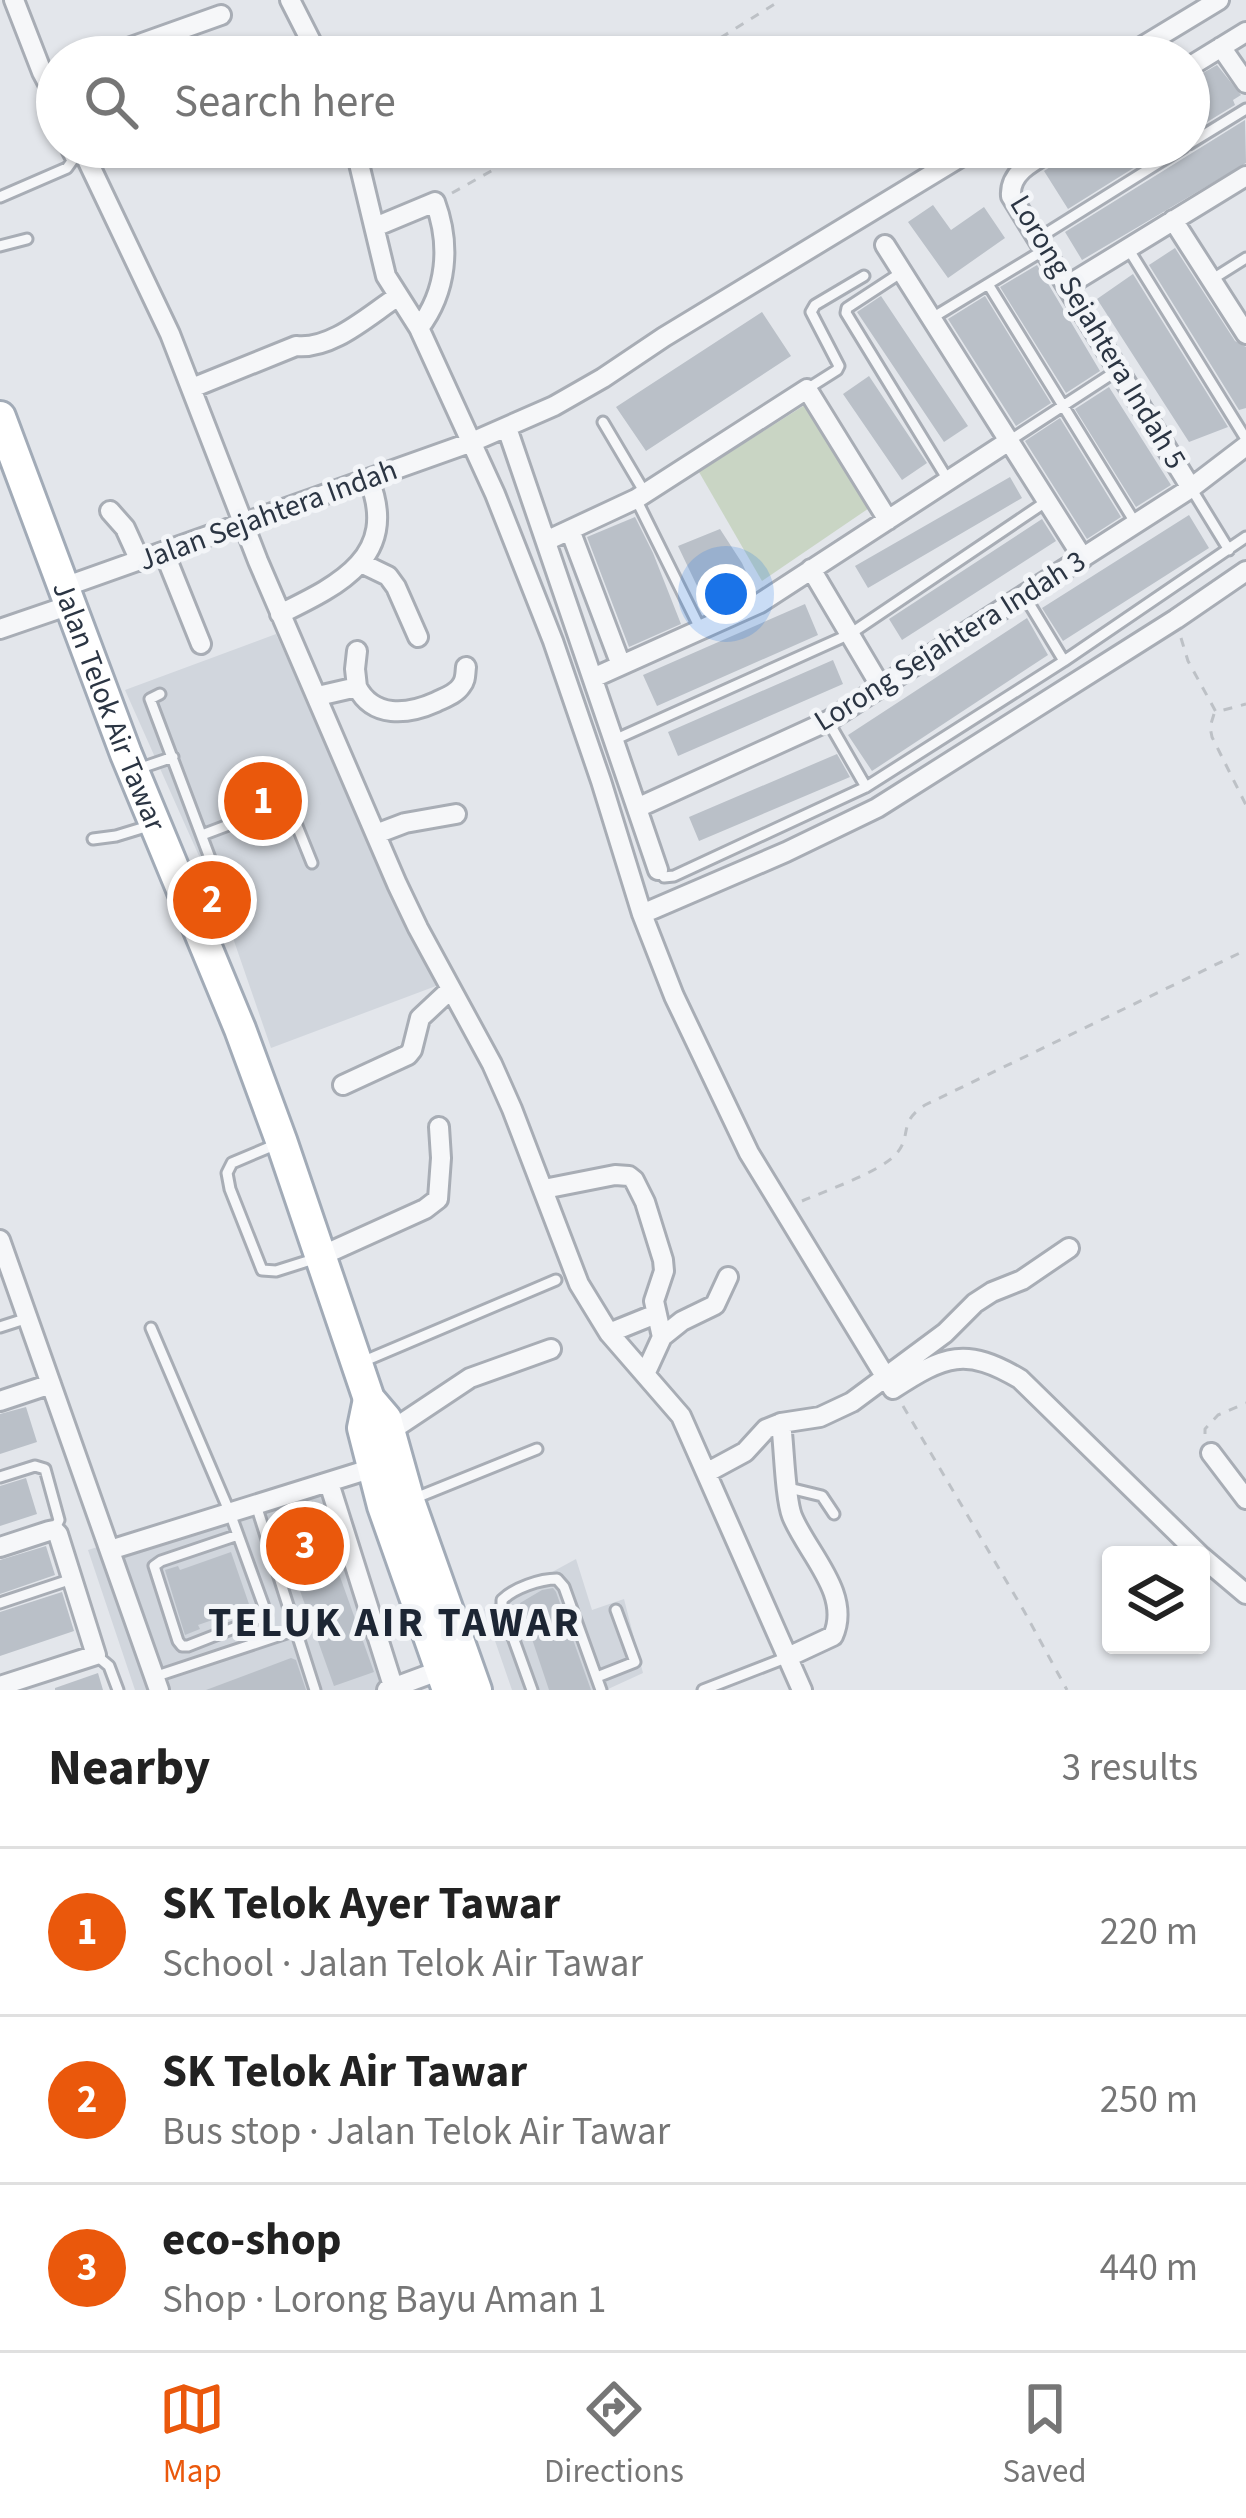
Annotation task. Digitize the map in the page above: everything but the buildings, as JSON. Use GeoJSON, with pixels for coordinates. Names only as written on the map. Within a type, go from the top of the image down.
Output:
{"type":"FeatureCollection","features":[{"type":"Feature","properties":{"kind":"main road","name":"Jalan Telok Air Tawar"},"geometry":{"type":"LineString","coordinates":[[0,417],[133,771],[240,1029],[369,1400],[386,1419],[454,1680]]}},
{"type":"Feature","properties":{"kind":"main road","name":"Jalan Telok Air Tawar"},"geometry":{"type":"LineString","coordinates":[[369,1400],[363,1428],[383,1506],[454,1680]]}},
{"type":"Feature","properties":{"kind":"street"},"geometry":{"type":"LineString","coordinates":[[14,0],[36,43]]}},
{"type":"Feature","properties":{"kind":"street"},"geometry":{"type":"LineString","coordinates":[[290,0],[308,36]]}},
{"type":"Feature","properties":{"kind":"street"},"geometry":{"type":"LineString","coordinates":[[1161,36],[1220,0]]}},
{"type":"Feature","properties":{"kind":"street"},"geometry":{"type":"LineString","coordinates":[[162,36],[220,15]]}},
{"type":"Feature","properties":{"kind":"street"},"geometry":{"type":"LineString","coordinates":[[1210,54],[1246,32]]}},
{"type":"Feature","properties":{"kind":"street"},"geometry":{"type":"LineString","coordinates":[[1221,47],[1246,83]]}},
{"type":"Feature","properties":{"kind":"street"},"geometry":{"type":"LineString","coordinates":[[92,168],[143,273],[280,614],[376,834],[418,928],[492,1064],[579,1284],[610,1333],[681,1416],[802,1690]]}},
{"type":"Feature","properties":{"kind":"street"},"geometry":{"type":"LineString","coordinates":[[360,168],[386,276],[419,328],[472,442],[553,641],[642,914],[709,1073],[749,1153],[890,1384]]}},
{"type":"Feature","properties":{"kind":"street","name":"Jalan Sejahtera Indah"},"geometry":{"type":"LineString","coordinates":[[0,629],[140,561],[472,442],[554,406],[942,168]]}},
{"type":"Feature","properties":{"kind":"street","name":"Lorong Sejahtera Indah 5"},"geometry":{"type":"LineString","coordinates":[[1028,168],[1010,184],[1011,196],[1191,488]]}},
{"type":"Feature","properties":{"kind":"street"},"geometry":{"type":"LineString","coordinates":[[1073,282],[1246,176]]}},
{"type":"Feature","properties":{"kind":"street"},"geometry":{"type":"LineString","coordinates":[[375,227],[435,202],[443,224],[445,268],[436,299],[419,328]]}},
{"type":"Feature","properties":{"kind":"street"},"geometry":{"type":"LineString","coordinates":[[1173,220],[1246,334]]}},
{"type":"Feature","properties":{"kind":"street"},"geometry":{"type":"LineString","coordinates":[[885,245],[1083,558]]}},
{"type":"Feature","properties":{"kind":"street"},"geometry":{"type":"LineString","coordinates":[[192,388],[290,348],[315,346],[398,296]]}},
{"type":"Feature","properties":{"kind":"street"},"geometry":{"type":"LineString","coordinates":[[546,542],[640,496],[807,389],[888,520]]}},
{"type":"Feature","properties":{"kind":"street"},"geometry":{"type":"LineString","coordinates":[[507,428],[658,870]]}},
{"type":"Feature","properties":{"kind":"street"},"geometry":{"type":"LineString","coordinates":[[592,678],[760,603],[1009,441]]}},
{"type":"Feature","properties":{"kind":"street","name":"Lorong Sejahtera Indah 3"},"geometry":{"type":"LineString","coordinates":[[637,808],[829,721],[1191,488],[1246,442]]}},
{"type":"Feature","properties":{"kind":"street"},"geometry":{"type":"LineString","coordinates":[[280,614],[332,588],[361,563],[377,510],[369,480]]}},
{"type":"Feature","properties":{"kind":"street"},"geometry":{"type":"LineString","coordinates":[[110,511],[125,528],[140,561]]}},
{"type":"Feature","properties":{"kind":"street"},"geometry":{"type":"LineString","coordinates":[[570,530],[621,665]]}},
{"type":"Feature","properties":{"kind":"street"},"geometry":{"type":"LineString","coordinates":[[164,552],[202,644]]}},
{"type":"Feature","properties":{"kind":"street"},"geometry":{"type":"LineString","coordinates":[[361,563],[388,576],[418,638]]}},
{"type":"Feature","properties":{"kind":"street"},"geometry":{"type":"LineString","coordinates":[[812,569],[881,687]]}},
{"type":"Feature","properties":{"kind":"street"},"geometry":{"type":"LineString","coordinates":[[642,914],[877,808],[1246,571]]}},
{"type":"Feature","properties":{"kind":"street"},"geometry":{"type":"LineString","coordinates":[[357,651],[357,687],[364,700],[380,710],[404,712],[454,693],[465,683],[466,667]]}},
{"type":"Feature","properties":{"kind":"street"},"geometry":{"type":"LineString","coordinates":[[318,696],[357,687]]}},
{"type":"Feature","properties":{"kind":"street"},"geometry":{"type":"LineString","coordinates":[[376,834],[405,823],[456,814]]}},
{"type":"Feature","properties":{"kind":"street"},"geometry":{"type":"LineString","coordinates":[[343,1085],[408,1055],[420,1018],[452,989]]}},
{"type":"Feature","properties":{"kind":"street"},"geometry":{"type":"LineString","coordinates":[[322,1256],[438,1199],[439,1127]]}},
{"type":"Feature","properties":{"kind":"street"},"geometry":{"type":"LineString","coordinates":[[544,1189],[615,1175],[634,1180],[663,1260],[655,1301],[662,1337]]}},
{"type":"Feature","properties":{"kind":"street"},"geometry":{"type":"LineString","coordinates":[[0,1240],[157,1683]]}},
{"type":"Feature","properties":{"kind":"street"},"geometry":{"type":"LineString","coordinates":[[890,1384],[914,1355],[975,1303],[1022,1280],[1069,1248]]}},
{"type":"Feature","properties":{"kind":"street"},"geometry":{"type":"LineString","coordinates":[[646,1372],[662,1337],[715,1305],[728,1277]]}},
{"type":"Feature","properties":{"kind":"street"},"geometry":{"type":"LineString","coordinates":[[610,1333],[656,1314]]}},
{"type":"Feature","properties":{"kind":"street"},"geometry":{"type":"LineString","coordinates":[[389,1432],[470,1378],[551,1349]]}},
{"type":"Feature","properties":{"kind":"street"},"geometry":{"type":"LineString","coordinates":[[708,1472],[745,1452],[758,1435],[782,1423],[834,1412],[950,1360],[986,1360],[1020,1379],[1190,1546]]}},
{"type":"Feature","properties":{"kind":"street"},"geometry":{"type":"LineString","coordinates":[[0,1401],[51,1384]]}},
{"type":"Feature","properties":{"kind":"street"},"geometry":{"type":"LineString","coordinates":[[782,1423],[791,1514],[826,1574],[839,1624],[833,1636],[788,1657]]}},
{"type":"Feature","properties":{"kind":"street"},"geometry":{"type":"LineString","coordinates":[[1211,1453],[1246,1499]]}},
{"type":"Feature","properties":{"kind":"street"},"geometry":{"type":"LineString","coordinates":[[110,1550],[374,1468]]}},
{"type":"Feature","properties":{"kind":"street"},"geometry":{"type":"LineString","coordinates":[[329,1483],[390,1688],[454,1680]]}},
{"type":"Feature","properties":{"kind":"street"},"geometry":{"type":"LineString","coordinates":[[0,1546],[56,1532],[96,1655],[0,1686]]}},
{"type":"Feature","properties":{"kind":"street"},"geometry":{"type":"LineString","coordinates":[[1210,1564],[1246,1594]]}},
{"type":"Feature","properties":{"kind":"lane"},"geometry":{"type":"LineString","coordinates":[[1210,132],[1246,109]]}},
{"type":"Feature","properties":{"kind":"lane"},"geometry":{"type":"LineString","coordinates":[[0,197],[67,168]]}},
{"type":"Feature","properties":{"kind":"lane"},"geometry":{"type":"LineString","coordinates":[[932,318],[1154,168]]}},
{"type":"Feature","properties":{"kind":"lane"},"geometry":{"type":"LineString","coordinates":[[0,246],[28,239]]}},
{"type":"Feature","properties":{"kind":"lane"},"geometry":{"type":"LineString","coordinates":[[1127,248],[1246,442]]}},
{"type":"Feature","properties":{"kind":"lane"},"geometry":{"type":"LineString","coordinates":[[1211,280],[1246,258]]}},
{"type":"Feature","properties":{"kind":"lane"},"geometry":{"type":"LineString","coordinates":[[902,272],[846,313],[948,480]]}},
{"type":"Feature","properties":{"kind":"lane"},"geometry":{"type":"LineString","coordinates":[[807,389],[839,366],[811,312],[864,276]]}},
{"type":"Feature","properties":{"kind":"lane"},"geometry":{"type":"LineString","coordinates":[[988,284],[1136,524]]}},
{"type":"Feature","properties":{"kind":"lane"},"geometry":{"type":"LineString","coordinates":[[1009,441],[1118,370]]}},
{"type":"Feature","properties":{"kind":"lane"},"geometry":{"type":"LineString","coordinates":[[603,422],[701,629]]}},
{"type":"Feature","properties":{"kind":"lane"},"geometry":{"type":"LineString","coordinates":[[1191,488],[1229,550]]}},
{"type":"Feature","properties":{"kind":"lane"},"geometry":{"type":"LineString","coordinates":[[614,740],[850,634],[1047,500]]}},
{"type":"Feature","properties":{"kind":"lane"},"geometry":{"type":"LineString","coordinates":[[658,870],[664,877],[674,876],[866,788],[1064,662],[1246,537]]}},
{"type":"Feature","properties":{"kind":"lane"},"geometry":{"type":"LineString","coordinates":[[1024,595],[1064,662]]}},
{"type":"Feature","properties":{"kind":"lane"},"geometry":{"type":"LineString","coordinates":[[160,694],[151,699],[232,914]]}},
{"type":"Feature","properties":{"kind":"lane"},"geometry":{"type":"LineString","coordinates":[[829,721],[866,788]]}},
{"type":"Feature","properties":{"kind":"lane"},"geometry":{"type":"LineString","coordinates":[[133,771],[173,757]]}},
{"type":"Feature","properties":{"kind":"lane"},"geometry":{"type":"LineString","coordinates":[[202,835],[284,804],[312,863]]}},
{"type":"Feature","properties":{"kind":"lane"},"geometry":{"type":"LineString","coordinates":[[93,839],[154,824]]}},
{"type":"Feature","properties":{"kind":"lane"},"geometry":{"type":"LineString","coordinates":[[282,1143],[232,1163],[227,1172],[236,1206],[262,1270],[276,1271],[322,1256]]}},
{"type":"Feature","properties":{"kind":"lane"},"geometry":{"type":"LineString","coordinates":[[357,1364],[556,1280]]}},
{"type":"Feature","properties":{"kind":"lane"},"geometry":{"type":"LineString","coordinates":[[0,1327],[28,1318]]}},
{"type":"Feature","properties":{"kind":"lane"},"geometry":{"type":"LineString","coordinates":[[151,1328],[230,1513],[238,1535],[267,1615],[182,1646],[154,1567],[238,1535]]}},
{"type":"Feature","properties":{"kind":"lane"},"geometry":{"type":"LineString","coordinates":[[409,1501],[537,1449]]}},
{"type":"Feature","properties":{"kind":"lane"},"geometry":{"type":"LineString","coordinates":[[0,1477],[34,1466],[45,1469],[58,1520],[56,1532]]}},
{"type":"Feature","properties":{"kind":"lane"},"geometry":{"type":"LineString","coordinates":[[789,1488],[822,1496],[834,1514]]}},
{"type":"Feature","properties":{"kind":"lane"},"geometry":{"type":"LineString","coordinates":[[256,1505],[316,1690]]}},
{"type":"Feature","properties":{"kind":"lane"},"geometry":{"type":"LineString","coordinates":[[0,1603],[72,1579]]}},
{"type":"Feature","properties":{"kind":"lane"},"geometry":{"type":"LineString","coordinates":[[532,1690],[502,1600],[549,1579],[564,1587],[602,1690]]}},
{"type":"Feature","properties":{"kind":"lane"},"geometry":{"type":"LineString","coordinates":[[597,1677],[634,1662],[616,1610]]}},
{"type":"Feature","properties":{"kind":"lane"},"geometry":{"type":"LineString","coordinates":[[157,1683],[296,1630]]}},
{"type":"Feature","properties":{"kind":"lane"},"geometry":{"type":"LineString","coordinates":[[96,1655],[110,1666],[118,1690]]}},
{"type":"Feature","properties":{"kind":"lane"},"geometry":{"type":"LineString","coordinates":[[704,1690],[788,1657]]}},
{"type":"Feature","properties":{"kind":"path"},"geometry":{"type":"LineString","coordinates":[[724,36],[781,0]]}},
{"type":"Feature","properties":{"kind":"path"},"geometry":{"type":"LineString","coordinates":[[435,202],[496,168]]}},
{"type":"Feature","properties":{"kind":"path"},"geometry":{"type":"LineString","coordinates":[[1176,619],[1188,662],[1216,712]]}},
{"type":"Feature","properties":{"kind":"path"},"geometry":{"type":"LineString","coordinates":[[1246,704],[1216,712],[1210,727],[1246,805]]}},
{"type":"Feature","properties":{"kind":"path"},"geometry":{"type":"LineString","coordinates":[[784,1211],[884,1165],[899,1151],[910,1118],[925,1105],[1246,950]]}},
{"type":"Feature","properties":{"kind":"path"},"geometry":{"type":"LineString","coordinates":[[890,1384],[1066,1690]]}},
{"type":"Feature","properties":{"kind":"path"},"geometry":{"type":"LineString","coordinates":[[1211,1453],[1205,1429],[1218,1415],[1246,1403]]}},
{"type":"Feature","properties":{"kind":"shaded area"},"geometry":{"type":"Polygon","coordinates":[[[276,634],[436,986],[271,1048],[224,912],[125,690],[276,634]]]}},
{"type":"Feature","properties":{"kind":"shaded area"},"geometry":{"type":"Polygon","coordinates":[[[323,1475],[396,1684],[377,1690],[135,1690],[88,1550],[323,1475]]]}},
{"type":"Feature","properties":{"kind":"shaded area"},"geometry":{"type":"Polygon","coordinates":[[[576,1559],[592,1610],[624,1599],[643,1673],[606,1690],[512,1690],[484,1609],[576,1559]]]}},
{"type":"Feature","properties":{"kind":"green space"},"geometry":{"type":"Polygon","coordinates":[[[808,403],[878,502],[762,581],[699,472],[808,403]]]}},
{"type":"Feature","properties":{"kind":"place","name":"SK Telok Ayer Tawar"},"geometry":{"type":"Point","coordinates":[263,801]}},
{"type":"Feature","properties":{"kind":"place","name":"SK Telok Air Tawar"},"geometry":{"type":"Point","coordinates":[212,900]}},
{"type":"Feature","properties":{"kind":"place","name":"eco-shop"},"geometry":{"type":"Point","coordinates":[305,1546]}},
{"type":"Feature","properties":{"kind":"district","name":"TELUK AIR TAWAR"},"geometry":{"type":"Point","coordinates":[395,1623]}}]}
